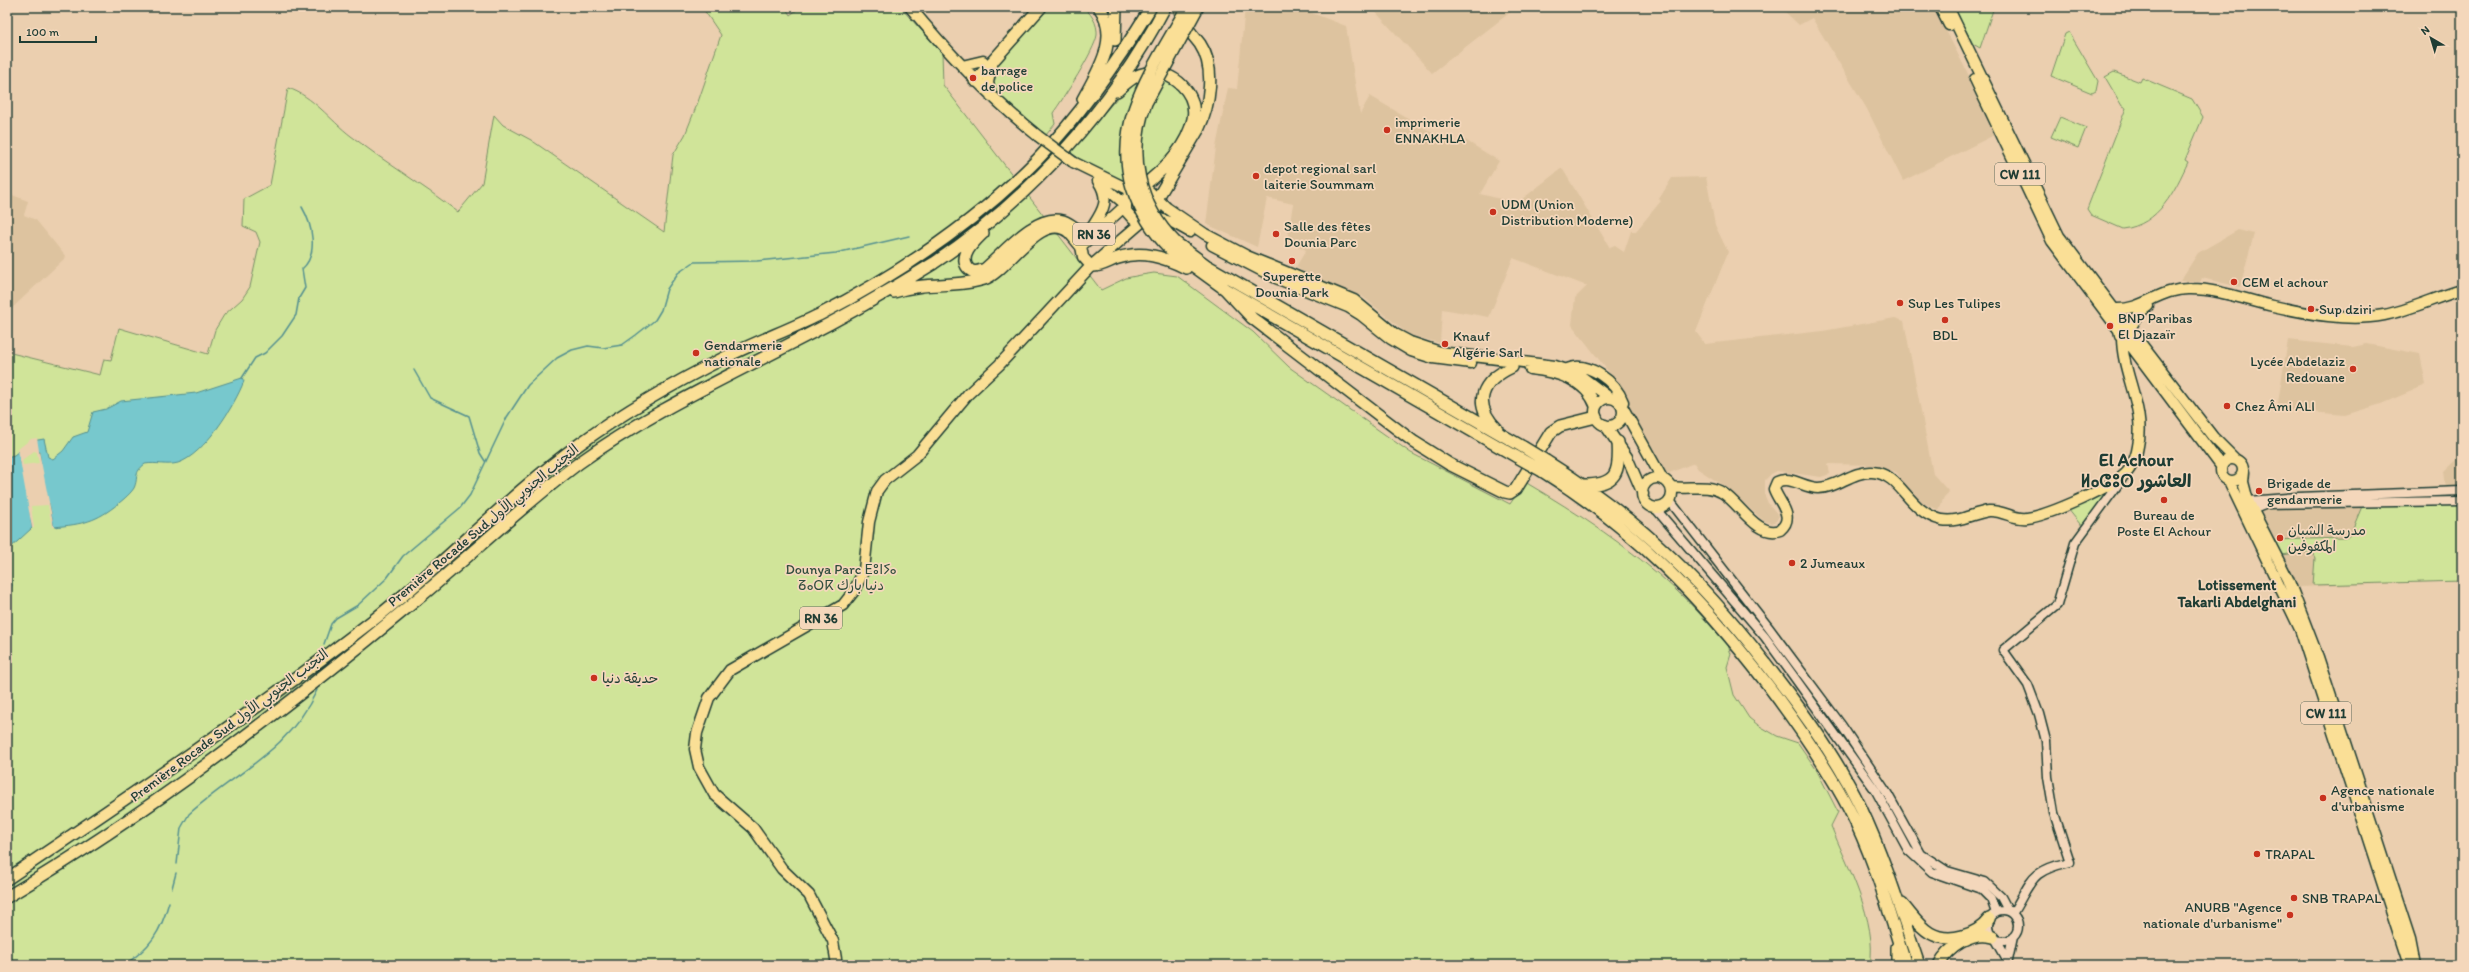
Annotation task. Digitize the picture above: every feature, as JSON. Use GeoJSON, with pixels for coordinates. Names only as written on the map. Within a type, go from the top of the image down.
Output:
{"type":"FeatureCollection","features":[{"type":"Feature","properties":{"kind":"highway"},"geometry":{"type":"LineString","coordinates":[[973,78],[1032,7]]}},
{"type":"Feature","properties":{"kind":"highway"},"geometry":{"type":"LineString","coordinates":[[988,61],[1041,7]]}},
{"type":"Feature","properties":{"kind":"highway"},"geometry":{"type":"LineString","coordinates":[[1094,79],[1108,45],[1107,20],[1099,7]]}},
{"type":"Feature","properties":{"kind":"highway"},"geometry":{"type":"LineString","coordinates":[[1071,122],[1094,79],[1113,48],[1116,7]]}},
{"type":"Feature","properties":{"kind":"highway","name":"Première Rocade Sud التجنب الجنوبي الأول"},"geometry":{"type":"LineString","coordinates":[[7,879],[143,788],[378,616],[516,494],[580,444],[646,400],[730,356],[822,313],[922,254],[959,227],[1015,181],[1071,122],[1124,51],[1151,7]]}},
{"type":"Feature","properties":{"kind":"highway","name":"Première Rocade Sud التجنب الجنوبي الأول"},"geometry":{"type":"LineString","coordinates":[[7,897],[138,812],[244,736],[410,606],[550,485],[608,443],[675,403],[855,310],[937,261],[982,227],[1019,195],[1048,167],[1087,124],[1128,69],[1166,7]]}},
{"type":"Feature","properties":{"kind":"highway"},"geometry":{"type":"LineString","coordinates":[[1158,200],[1203,120],[1209,88],[1207,61],[1204,52],[1184,23],[1180,7]]}},
{"type":"Feature","properties":{"kind":"highway"},"geometry":{"type":"LineString","coordinates":[[1187,7],[1153,66],[1137,99],[1128,129],[1126,142],[1129,176],[1138,204],[1150,226],[1202,273],[1225,289],[1544,466],[1583,485],[1648,535],[1678,562],[1716,601],[1751,643],[1809,720],[1844,777],[1870,827],[1898,899],[1919,965]]}},
{"type":"Feature","properties":{"kind":"highway"},"geometry":{"type":"LineString","coordinates":[[1198,7],[1146,102],[1141,116],[1136,145],[1136,158],[1142,193],[1173,246],[1506,438]]}},
{"type":"Feature","properties":{"kind":"highway"},"geometry":{"type":"LineString","coordinates":[[1087,124],[1114,94],[1138,75],[1147,73],[1168,76],[1186,89],[1193,107],[1193,117],[1189,132],[1167,164],[1136,190]]}},
{"type":"Feature","properties":{"kind":"highway"},"geometry":{"type":"LineString","coordinates":[[1019,195],[972,244],[965,259],[966,266],[971,270],[977,272],[986,268],[1035,225],[1049,221],[1062,221],[1083,246]]}},
{"type":"Feature","properties":{"kind":"highway"},"geometry":{"type":"LineString","coordinates":[[855,310],[907,288],[987,278],[1035,235],[1046,229],[1058,228],[1068,232],[1083,246]]}},
{"type":"Feature","properties":{"kind":"highway"},"geometry":{"type":"LineString","coordinates":[[1091,266],[1098,267],[1124,257],[1144,255],[1165,258],[1202,273]]}},
{"type":"Feature","properties":{"kind":"highway"},"geometry":{"type":"LineString","coordinates":[[1225,289],[1252,318],[1414,442],[1449,464],[1510,494],[1516,489],[1551,432],[1560,426],[1596,412]]}},
{"type":"Feature","properties":{"kind":"highway"},"geometry":{"type":"LineString","coordinates":[[1512,367],[1490,380],[1484,392],[1482,401],[1487,418],[1520,452]]}},
{"type":"Feature","properties":{"kind":"highway"},"geometry":{"type":"LineString","coordinates":[[1583,485],[1604,484],[1613,477],[1619,463],[1618,442]]}},
{"type":"Feature","properties":{"kind":"highway"},"geometry":{"type":"LineString","coordinates":[[1544,466],[1651,553],[1685,585],[1732,638],[1797,726],[1840,792],[1869,854],[1896,931],[1906,965]]}},
{"type":"Feature","properties":{"kind":"highway"},"geometry":{"type":"LineString","coordinates":[[1898,899],[1919,924],[1930,933],[1944,937],[1961,939]]}},
{"type":"Feature","properties":{"kind":"highway"},"geometry":{"type":"LineString","coordinates":[[1939,965],[1947,952],[1961,939],[1974,934],[1993,916]]}},
{"type":"Feature","properties":{"kind":"highway"},"geometry":{"type":"LineString","coordinates":[[1896,931],[1897,965]]}},
{"type":"Feature","properties":{"kind":"highway"},"geometry":{"type":"LineString","coordinates":[[1974,934],[1994,938]]}},
{"type":"Feature","properties":{"kind":"main road","name":"RN 36"},"geometry":{"type":"LineString","coordinates":[[910,7],[962,66],[991,96],[1038,136],[1084,169],[1125,205],[1083,246],[1091,266]]}},
{"type":"Feature","properties":{"kind":"main road","name":"CW 111"},"geometry":{"type":"LineString","coordinates":[[1940,7],[2052,241],[2126,331],[2148,366],[2221,466]]}},
{"type":"Feature","properties":{"kind":"main road"},"geometry":{"type":"LineString","coordinates":[[1948,7],[2056,230],[2114,309],[2126,331],[2213,437],[2234,458],[2242,463],[2244,472],[2243,482],[2250,505],[2288,579],[2318,657],[2410,940],[2415,965]]}},
{"type":"Feature","properties":{"kind":"main road"},"geometry":{"type":"LineString","coordinates":[[962,66],[988,61],[991,96]]}},
{"type":"Feature","properties":{"kind":"main road","name":"RN 36"},"geometry":{"type":"LineString","coordinates":[[1084,169],[1136,190]]}},
{"type":"Feature","properties":{"kind":"main road"},"geometry":{"type":"LineString","coordinates":[[1073,286],[1083,246],[1105,207],[1104,191],[1098,181]]}},
{"type":"Feature","properties":{"kind":"main road"},"geometry":{"type":"LineString","coordinates":[[1567,369],[1579,367],[1596,372],[1614,387],[1669,491],[1664,506],[1655,508],[1646,503],[1632,465],[1618,442],[1596,412],[1586,390],[1568,378],[1549,372],[1441,360],[1411,351],[1391,339],[1367,319],[1348,307],[1259,270],[1180,227],[1148,219],[1133,219],[1125,205],[1136,190],[1150,190],[1158,200],[1211,238],[1247,256],[1354,300],[1395,334],[1417,345],[1440,352],[1549,364],[1567,369],[1582,377],[1610,398],[1623,405]]}},
{"type":"Feature","properties":{"kind":"main road"},"geometry":{"type":"LineString","coordinates":[[1148,219],[1156,212],[1158,200]]}},
{"type":"Feature","properties":{"kind":"main road","name":"RN 36"},"geometry":{"type":"LineString","coordinates":[[837,965],[834,941],[809,895],[782,869],[760,836],[714,794],[705,781],[699,767],[695,749],[700,720],[709,698],[730,670],[843,605],[854,591],[864,570],[868,522],[876,491],[885,480],[917,454],[968,394],[999,365],[1091,266],[1148,219]]}},
{"type":"Feature","properties":{"kind":"main road"},"geometry":{"type":"LineString","coordinates":[[2114,309],[2137,307],[2147,300],[2169,290],[2193,289],[2222,293],[2303,312],[2336,317],[2370,317],[2404,310],[2462,290]]}},
{"type":"Feature","properties":{"kind":"main road"},"geometry":{"type":"LineString","coordinates":[[1669,491],[1687,489],[1717,490],[1762,528],[1771,532],[1780,530],[1787,520],[1786,512],[1774,489],[1775,484],[1781,480],[1789,480],[1810,487],[1824,487],[1857,473],[1874,472],[1894,481],[1922,512],[1950,521],[1994,511],[2018,518],[2033,517],[2101,489],[2128,472],[2138,448],[2141,422],[2125,367],[2126,331],[2135,318],[2146,307],[2178,294],[2215,298],[2304,318],[2369,324],[2397,318],[2462,294]]}},
{"type":"Feature","properties":{"kind":"main road"},"geometry":{"type":"LineString","coordinates":[[1596,412],[1600,401],[1610,398]]}},
{"type":"Feature","properties":{"kind":"main road"},"geometry":{"type":"LineString","coordinates":[[1605,425],[1615,425],[1620,421],[1623,405]]}},
{"type":"Feature","properties":{"kind":"main road"},"geometry":{"type":"LineString","coordinates":[[2234,458],[2227,460],[2221,466],[2222,475],[2229,481],[2239,479],[2244,472]]}},
{"type":"Feature","properties":{"kind":"main road"},"geometry":{"type":"LineString","coordinates":[[1643,494],[1648,482],[1657,479],[1669,491]]}},
{"type":"Feature","properties":{"kind":"main road","name":"CW 111"},"geometry":{"type":"LineString","coordinates":[[2229,481],[2300,629],[2410,965]]}},
{"type":"Feature","properties":{"kind":"street"},"geometry":{"type":"LineString","coordinates":[[1993,916],[2011,913],[2040,871],[2070,862],[2054,813],[2048,777],[2047,751],[2043,728],[2033,696],[2004,653],[2003,649],[2057,605],[2075,542],[2128,472]]}},
{"type":"Feature","properties":{"kind":"street"},"geometry":{"type":"LineString","coordinates":[[1669,491],[1842,726],[1887,793],[1921,854],[1937,866],[1947,871],[1985,882],[2001,897],[2018,925],[2013,937],[2007,962]]}},
{"type":"Feature","properties":{"kind":"street"},"geometry":{"type":"LineString","coordinates":[[2250,505],[2298,496],[2462,491]]}},
{"type":"Feature","properties":{"kind":"street"},"geometry":{"type":"LineString","coordinates":[[2250,505],[2462,501]]}},
{"type":"Feature","properties":{"kind":"street"},"geometry":{"type":"LineString","coordinates":[[1655,508],[1765,637],[1797,680],[1872,785],[1908,850],[1932,872],[1981,889],[1991,899],[1993,916],[1988,928],[2007,962]]}},
{"type":"Feature","properties":{"kind":"street"},"geometry":{"type":"LineString","coordinates":[[1994,938],[2002,941],[2013,937]]}},
{"type":"Feature","properties":{"kind":"shaded area"},"geometry":{"type":"Polygon","coordinates":[[[1245,7],[1296,7],[1346,26],[1360,114],[1370,96],[1455,146],[1460,137],[1499,161],[1480,194],[1517,203],[1562,168],[1610,248],[1615,246],[1624,252],[1631,231],[1636,231],[1661,201],[1659,199],[1672,178],[1706,177],[1715,225],[1728,252],[1696,332],[1705,344],[1823,331],[1895,318],[1904,321],[1933,474],[1949,492],[1944,497],[1939,510],[1919,501],[1896,472],[1873,465],[1828,464],[1830,474],[1821,477],[1777,471],[1771,474],[1765,480],[1765,496],[1768,503],[1779,516],[1776,521],[1772,523],[1764,521],[1724,486],[1698,469],[1694,463],[1667,474],[1638,425],[1622,389],[1572,325],[1575,298],[1587,286],[1513,258],[1489,317],[1442,309],[1440,343],[1409,335],[1362,296],[1315,279],[1296,267],[1306,250],[1287,240],[1293,204],[1267,198],[1257,247],[1206,224],[1216,147],[1228,88],[1237,89],[1245,7]]]}},
{"type":"Feature","properties":{"kind":"shaded area"},"geometry":{"type":"Polygon","coordinates":[[[1371,7],[1517,7],[1432,73],[1371,7]]]}},
{"type":"Feature","properties":{"kind":"shaded area"},"geometry":{"type":"Polygon","coordinates":[[[1780,7],[1934,7],[1995,127],[1996,134],[1903,181],[1867,109],[1812,18],[1799,25],[1780,7]]]}},
{"type":"Feature","properties":{"kind":"shaded area"},"geometry":{"type":"Polygon","coordinates":[[[7,193],[28,201],[24,215],[36,220],[66,257],[7,313],[7,193]]]}},
{"type":"Feature","properties":{"kind":"shaded area"},"geometry":{"type":"Polygon","coordinates":[[[2238,230],[2254,234],[2240,287],[2202,278],[2200,282],[2180,281],[2198,253],[2238,230]]]}},
{"type":"Feature","properties":{"kind":"shaded area","name":"Lycée Abdelaziz Redouane"},"geometry":{"type":"Polygon","coordinates":[[[2288,340],[2353,347],[2367,344],[2420,354],[2426,385],[2381,404],[2345,415],[2277,409],[2288,340]]]}},
{"type":"Feature","properties":{"kind":"shaded area"},"geometry":{"type":"Polygon","coordinates":[[[2462,454],[2462,487],[2446,488],[2444,471],[2462,454]]]}},
{"type":"Feature","properties":{"kind":"shaded area"},"geometry":{"type":"Polygon","coordinates":[[[2462,502],[2462,581],[2298,587],[2290,569],[2258,512],[2263,507],[2462,502]]]}},
{"type":"Feature","properties":{"kind":"green space"},"geometry":{"type":"Polygon","coordinates":[[[1074,6],[1084,9],[1093,18],[1097,35],[1085,63],[1053,113],[1055,124],[1046,135],[995,93],[993,81],[996,63],[1046,9],[1053,7],[1074,6]]]}},
{"type":"Feature","properties":{"kind":"green space","name":"Dounya Parc ⴹⵓⵏⵢⴰ ⵒⴰⵔⴽ دنيا بارك"},"geometry":{"type":"Polygon","coordinates":[[[706,7],[785,7],[790,15],[801,7],[900,7],[942,53],[943,85],[1101,290],[1126,278],[1141,275],[1154,273],[1177,276],[1253,332],[1289,367],[1411,453],[1510,504],[1525,482],[1565,506],[1641,559],[1683,597],[1728,645],[1731,654],[1727,667],[1734,695],[1749,718],[1777,736],[1798,743],[1816,769],[1838,812],[1831,826],[1860,894],[1870,930],[1870,965],[7,965],[7,352],[100,375],[104,359],[111,360],[119,328],[208,354],[215,330],[224,315],[242,299],[250,287],[260,242],[256,232],[243,226],[244,199],[270,185],[288,88],[313,102],[343,130],[458,212],[482,183],[494,115],[503,125],[531,140],[664,232],[673,155],[685,135],[721,35],[704,10],[706,7]]]}},
{"type":"Feature","properties":{"kind":"green space"},"geometry":{"type":"Polygon","coordinates":[[[1954,7],[1994,7],[1980,48],[1973,44],[1954,7]]]}},
{"type":"Feature","properties":{"kind":"green space"},"geometry":{"type":"Polygon","coordinates":[[[2069,32],[2098,81],[2096,91],[2092,93],[2051,76],[2065,34],[2069,32]]]}},
{"type":"Feature","properties":{"kind":"green space"},"geometry":{"type":"Polygon","coordinates":[[[2114,72],[2140,82],[2142,78],[2192,99],[2203,117],[2185,160],[2188,162],[2177,184],[2164,204],[2147,221],[2136,226],[2123,229],[2091,215],[2087,209],[2126,108],[2122,106],[2105,77],[2114,72]]]}},
{"type":"Feature","properties":{"kind":"green space"},"geometry":{"type":"Polygon","coordinates":[[[1163,76],[1181,89],[1188,102],[1189,116],[1184,130],[1176,144],[1153,169],[1141,179],[1131,186],[1091,167],[1070,152],[1132,81],[1163,76]]]}},
{"type":"Feature","properties":{"kind":"green space"},"geometry":{"type":"Polygon","coordinates":[[[2060,117],[2086,128],[2078,148],[2051,137],[2060,117]]]}},
{"type":"Feature","properties":{"kind":"green space"},"geometry":{"type":"Polygon","coordinates":[[[2108,492],[2085,524],[2080,524],[2068,509],[2108,492]]]}},
{"type":"Feature","properties":{"kind":"green space"},"geometry":{"type":"Polygon","coordinates":[[[2462,502],[2462,581],[2313,585],[2315,558],[2313,554],[2302,552],[2281,555],[2272,540],[2346,538],[2350,535],[2363,504],[2462,502]]]}},
{"type":"Feature","properties":{"kind":"water"},"geometry":{"type":"Polygon","coordinates":[[[242,378],[244,381],[234,403],[217,428],[208,440],[188,458],[174,464],[145,464],[139,470],[134,488],[129,494],[111,509],[89,521],[73,525],[54,527],[49,503],[29,505],[32,528],[7,551],[7,457],[14,455],[32,441],[44,439],[48,457],[53,459],[63,451],[73,437],[87,432],[93,412],[106,409],[121,401],[196,393],[242,378]],[[35,449],[20,459],[22,467],[41,464],[39,451],[35,449]]]}},
{"type":"Feature","properties":{"kind":"water"},"geometry":{"type":"Polygon","coordinates":[[[7,573],[12,585],[7,596],[7,573]]]}},
{"type":"Feature","properties":{"kind":"pier"},"geometry":{"type":"Polygon","coordinates":[[[37,438],[54,527],[52,527],[48,505],[31,506],[34,528],[32,528],[18,449],[31,439],[37,438]],[[34,451],[22,460],[23,465],[39,463],[37,452],[34,451]]]}},
{"type":"Feature","properties":{"kind":"waterway"},"geometry":{"type":"LineString","coordinates":[[242,378],[255,358],[265,353],[282,336],[296,315],[299,298],[305,288],[302,269],[311,255],[312,247],[311,230],[302,207]]}},
{"type":"Feature","properties":{"kind":"waterway"},"geometry":{"type":"LineString","coordinates":[[324,644],[331,624],[336,618],[358,605],[387,578],[403,556],[460,508],[470,495],[507,417],[528,385],[557,358],[572,350],[588,346],[603,348],[622,345],[636,335],[655,320],[661,310],[667,289],[678,273],[694,262],[757,261],[836,253],[909,236]]}},
{"type":"Feature","properties":{"kind":"waterway"},"geometry":{"type":"LineString","coordinates":[[414,370],[430,398],[469,416],[480,453],[485,461]]}},
{"type":"Feature","properties":{"kind":"waterway"},"geometry":{"type":"LineString","coordinates":[[177,864],[181,828],[189,814],[276,745],[292,729],[305,711],[317,690]]}},
{"type":"Feature","properties":{"kind":"waterway"},"geometry":{"type":"LineString","coordinates":[[172,888],[176,873]]}},
{"type":"Feature","properties":{"kind":"waterway"},"geometry":{"type":"LineString","coordinates":[[124,965],[148,946],[158,931],[169,902]]}},
{"type":"Feature","properties":{"kind":"place","name":"barrage de police"},"geometry":{"type":"Point","coordinates":[973,78]}},
{"type":"Feature","properties":{"kind":"place","name":"imprimerie ENNAKHLA"},"geometry":{"type":"Point","coordinates":[1387,130]}},
{"type":"Feature","properties":{"kind":"place","name":"depot regional sarl laiterie Soummam"},"geometry":{"type":"Point","coordinates":[1256,176]}},
{"type":"Feature","properties":{"kind":"place","name":"UDM (Union Distribution Moderne)"},"geometry":{"type":"Point","coordinates":[1493,212]}},
{"type":"Feature","properties":{"kind":"place","name":"Salle des fêtes Dounia Parc"},"geometry":{"type":"Point","coordinates":[1276,234]}},
{"type":"Feature","properties":{"kind":"place","name":"Superette Dounia Park"},"geometry":{"type":"Point","coordinates":[1292,261]}},
{"type":"Feature","properties":{"kind":"place","name":"CEM el achour"},"geometry":{"type":"Point","coordinates":[2234,282]}},
{"type":"Feature","properties":{"kind":"place","name":"Sup Les Tulipes"},"geometry":{"type":"Point","coordinates":[1900,303]}},
{"type":"Feature","properties":{"kind":"place","name":"Sup dziri"},"geometry":{"type":"Point","coordinates":[2311,309]}},
{"type":"Feature","properties":{"kind":"place","name":"BDL"},"geometry":{"type":"Point","coordinates":[1945,320]}},
{"type":"Feature","properties":{"kind":"place","name":"BNP Paribas El Djazaïr"},"geometry":{"type":"Point","coordinates":[2110,326]}},
{"type":"Feature","properties":{"kind":"place","name":"Knauf Algérie Sarl"},"geometry":{"type":"Point","coordinates":[1445,344]}},
{"type":"Feature","properties":{"kind":"place","name":"Gendarmerie nationale"},"geometry":{"type":"Point","coordinates":[696,353]}},
{"type":"Feature","properties":{"kind":"place","name":"Lycée Abdelaziz Redouane"},"geometry":{"type":"Point","coordinates":[2353,369]}},
{"type":"Feature","properties":{"kind":"place","name":"Chez Âmi ALI"},"geometry":{"type":"Point","coordinates":[2227,406]}},
{"type":"Feature","properties":{"kind":"place","name":"Brigade de gendarmerie"},"geometry":{"type":"Point","coordinates":[2259,491]}},
{"type":"Feature","properties":{"kind":"place","name":"Bureau de Poste El Achour"},"geometry":{"type":"Point","coordinates":[2164,500]}},
{"type":"Feature","properties":{"kind":"place","name":"مدرسة الشبان المكفوفين"},"geometry":{"type":"Point","coordinates":[2280,538]}},
{"type":"Feature","properties":{"kind":"place","name":"2 Jumeaux"},"geometry":{"type":"Point","coordinates":[1792,563]}},
{"type":"Feature","properties":{"kind":"place","name":"حديقة دنيا"},"geometry":{"type":"Point","coordinates":[594,678]}},
{"type":"Feature","properties":{"kind":"place","name":"Agence nationale d'urbanisme"},"geometry":{"type":"Point","coordinates":[2323,798]}},
{"type":"Feature","properties":{"kind":"place","name":"TRAPAL"},"geometry":{"type":"Point","coordinates":[2257,854]}},
{"type":"Feature","properties":{"kind":"place","name":"SNB TRAPAL"},"geometry":{"type":"Point","coordinates":[2294,898]}},
{"type":"Feature","properties":{"kind":"place","name":"ANURB \"Agence nationale d'urbanisme\""},"geometry":{"type":"Point","coordinates":[2290,915]}},
{"type":"Feature","properties":{"kind":"district","name":"El Achour ⵍⴰⵛⵓⵔ العاشور"},"geometry":{"type":"Point","coordinates":[2136,470]}},
{"type":"Feature","properties":{"kind":"district","name":"Lotissement Takarli Abdelghani"},"geometry":{"type":"Point","coordinates":[2237,594]}}]}
